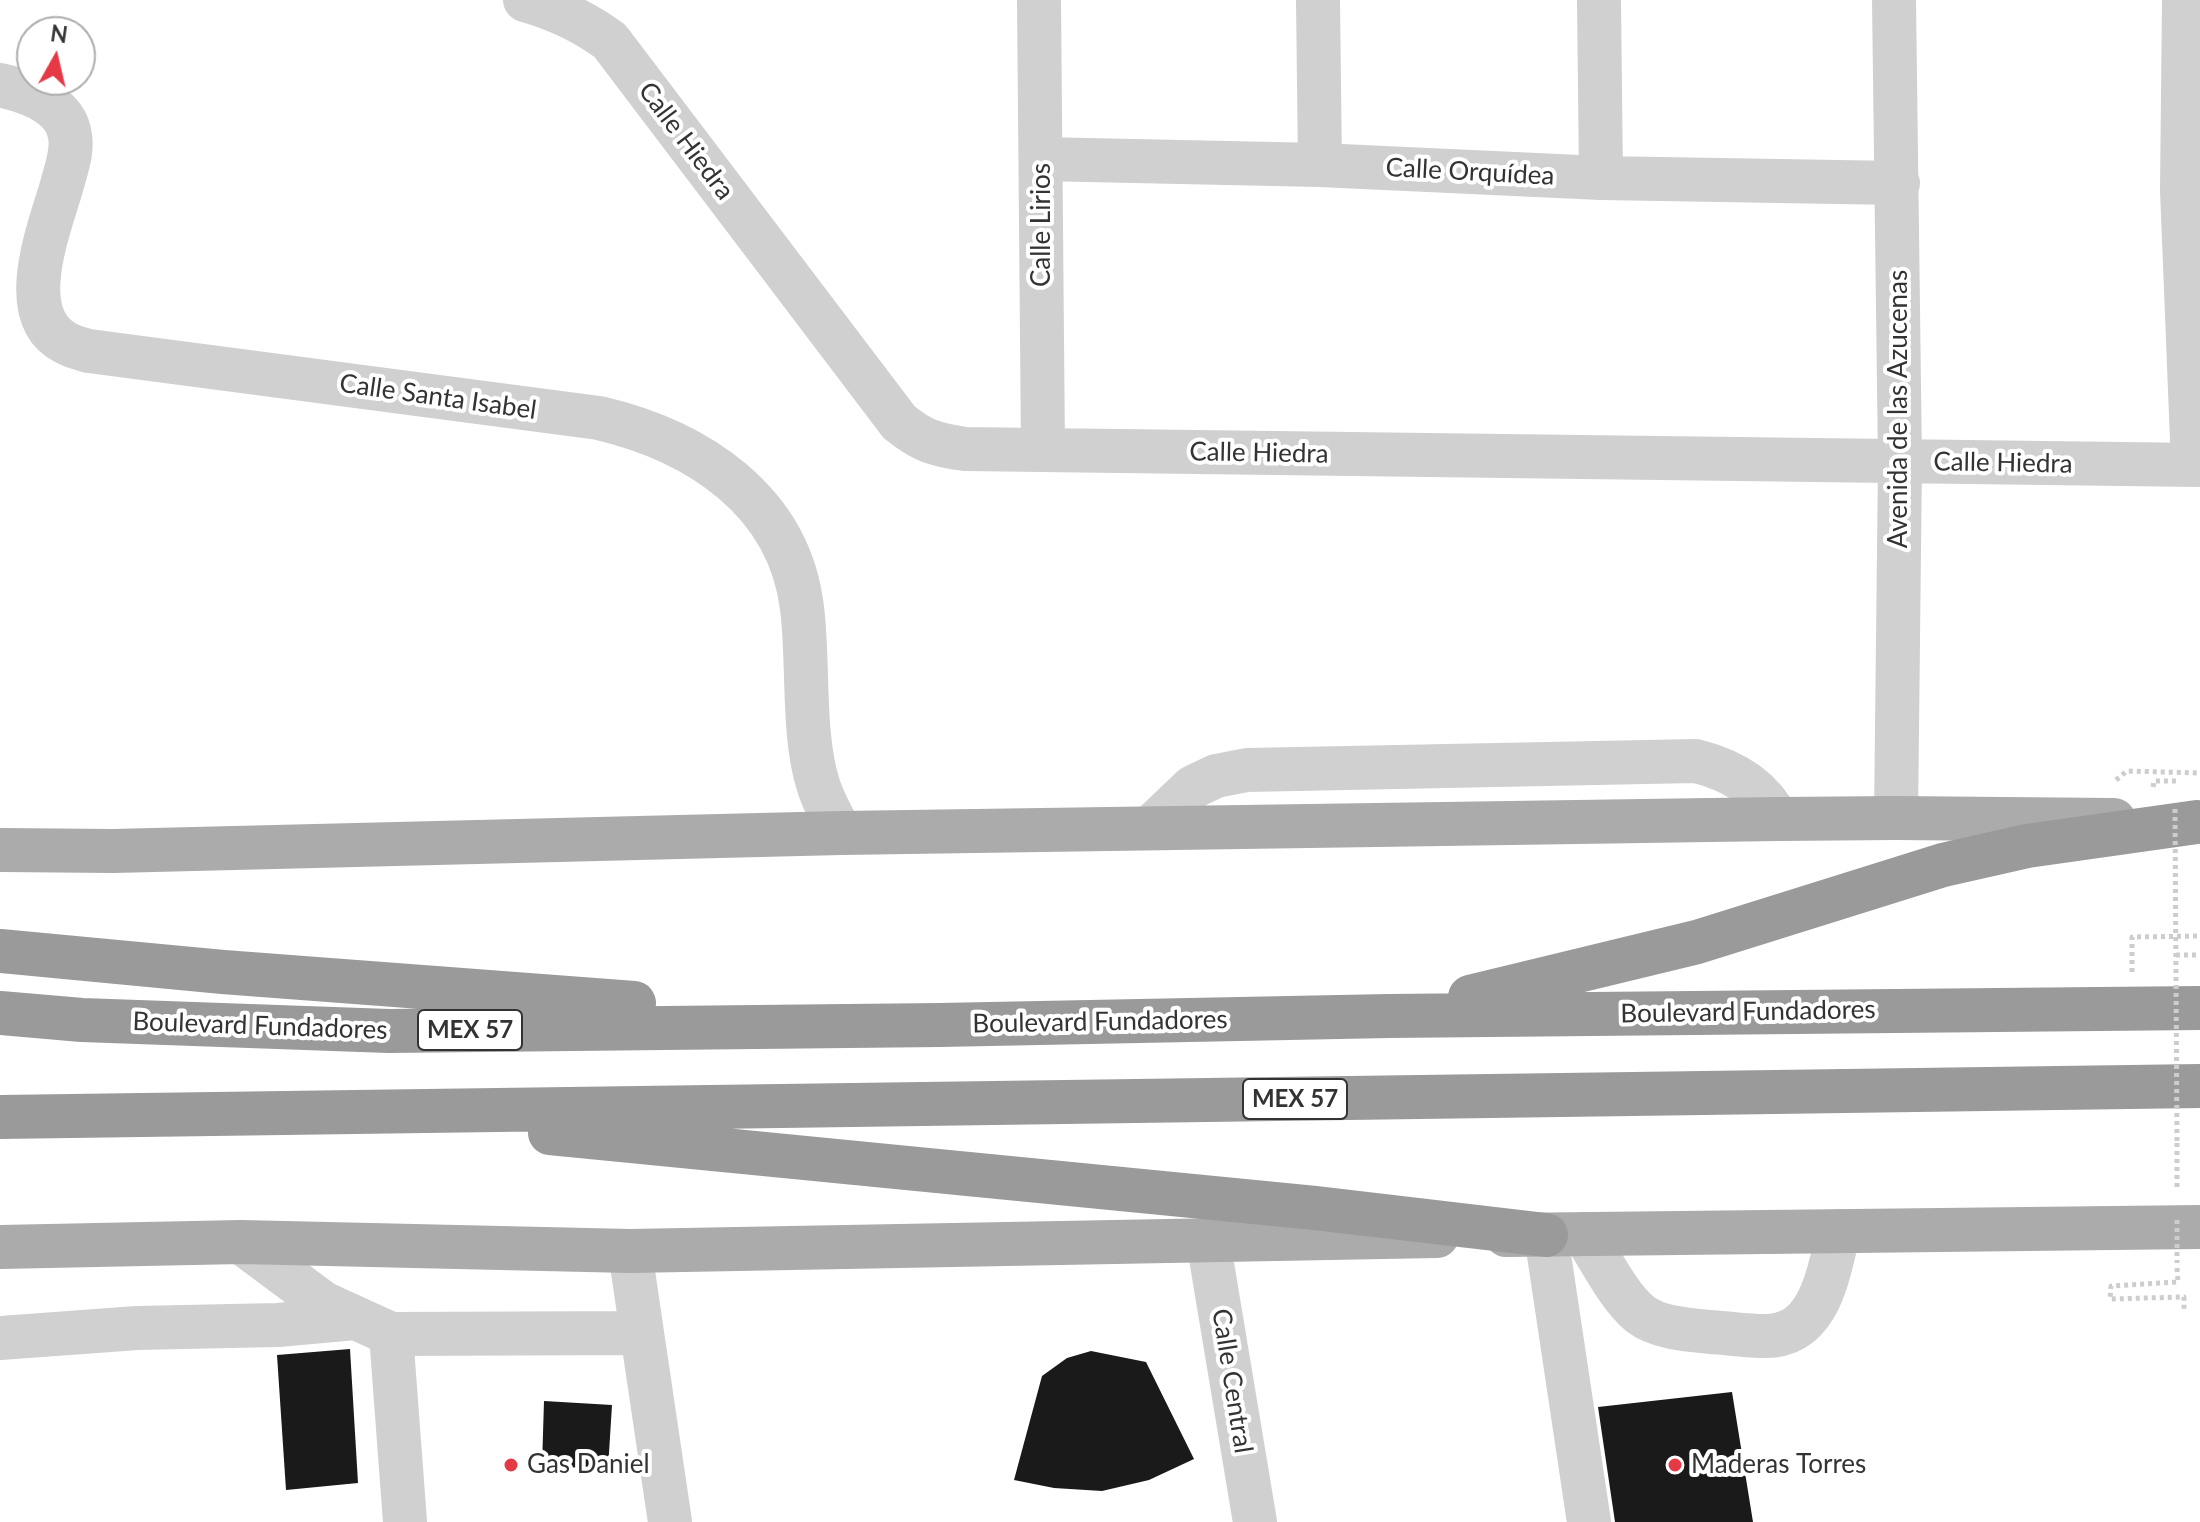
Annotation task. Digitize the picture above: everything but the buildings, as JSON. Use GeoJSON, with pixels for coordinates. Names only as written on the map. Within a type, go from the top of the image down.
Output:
{"type":"FeatureCollection","features":[{"type":"Feature","properties":{"kind":"highway"},"geometry":{"type":"LineString","coordinates":[[1389,1016],[1697,942],[1943,865],[2027,846],[2191,817]]}},
{"type":"Feature","properties":{"kind":"highway"},"geometry":{"type":"LineString","coordinates":[[0,951],[223,972],[940,1025]]}},
{"type":"Feature","properties":{"kind":"highway","name":"Boulevard Fundadores"},"geometry":{"type":"LineString","coordinates":[[0,1013],[82,1020],[389,1031],[2200,1008]]}},
{"type":"Feature","properties":{"kind":"highway","name":"MEX 57"},"geometry":{"type":"LineString","coordinates":[[0,1117],[2200,1086]]}},
{"type":"Feature","properties":{"kind":"highway"},"geometry":{"type":"LineString","coordinates":[[389,1112],[560,1134],[1565,1234]]}},
{"type":"Feature","properties":{"kind":"main road"},"geometry":{"type":"LineString","coordinates":[[0,850],[113,851],[1150,828],[2191,817]]}},
{"type":"Feature","properties":{"kind":"main road"},"geometry":{"type":"LineString","coordinates":[[0,1247],[241,1242],[630,1251],[1839,1231],[2188,1216]]}},
{"type":"Feature","properties":{"kind":"street","name":"Calle Hiedra"},"geometry":{"type":"LineString","coordinates":[[525,0],[554,8],[584,22],[610,41],[899,422],[918,438],[939,446],[965,449],[2196,465]]}},
{"type":"Feature","properties":{"kind":"street","name":"Calle Lirios"},"geometry":{"type":"LineString","coordinates":[[1039,0],[1043,450]]}},
{"type":"Feature","properties":{"kind":"street"},"geometry":{"type":"LineString","coordinates":[[1318,0],[1320,165]]}},
{"type":"Feature","properties":{"kind":"street"},"geometry":{"type":"LineString","coordinates":[[1599,0],[1601,178]]}},
{"type":"Feature","properties":{"kind":"street","name":"Avenida de las Azucenas"},"geometry":{"type":"LineString","coordinates":[[1894,0],[1900,462],[1896,818]]}},
{"type":"Feature","properties":{"kind":"street"},"geometry":{"type":"LineString","coordinates":[[2184,0],[2196,465]]}},
{"type":"Feature","properties":{"kind":"street","name":"Calle Santa Isabel"},"geometry":{"type":"LineString","coordinates":[[0,85],[22,90],[46,102],[62,118],[70,135],[70,157],[39,267],[38,300],[45,324],[64,343],[89,351],[599,418],[658,436],[695,455],[734,482],[771,520],[790,558],[802,606],[811,748],[817,782],[841,833]]}},
{"type":"Feature","properties":{"kind":"street","name":"Calle Orquídea"},"geometry":{"type":"LineString","coordinates":[[1041,159],[1320,165],[1601,178],[1898,183]]}},
{"type":"Feature","properties":{"kind":"street"},"geometry":{"type":"LineString","coordinates":[[1150,828],[1193,787],[1216,776],[1247,770],[1696,761],[1720,767],[1746,781],[1769,802],[1777,819]]}},
{"type":"Feature","properties":{"kind":"street"},"geometry":{"type":"LineString","coordinates":[[1565,1234],[1642,1316],[1664,1325],[1690,1330],[1767,1336],[1791,1332],[1811,1316],[1822,1293],[1839,1231]]}},
{"type":"Feature","properties":{"kind":"street"},"geometry":{"type":"LineString","coordinates":[[1565,1234],[1589,1522]]}},
{"type":"Feature","properties":{"kind":"street","name":"Calle Central"},"geometry":{"type":"LineString","coordinates":[[1208,1240],[1255,1522]]}},
{"type":"Feature","properties":{"kind":"street"},"geometry":{"type":"LineString","coordinates":[[241,1242],[323,1303],[373,1326]]}},
{"type":"Feature","properties":{"kind":"street"},"geometry":{"type":"LineString","coordinates":[[630,1251],[670,1522]]}},
{"type":"Feature","properties":{"kind":"street"},"geometry":{"type":"LineString","coordinates":[[0,1338],[137,1328],[278,1325],[642,1333]]}},
{"type":"Feature","properties":{"kind":"street"},"geometry":{"type":"LineString","coordinates":[[373,1326],[405,1522]]}},
{"type":"Feature","properties":{"kind":"path"},"geometry":{"type":"LineString","coordinates":[[2177,1189],[2176,955],[2191,817]]}},
{"type":"Feature","properties":{"kind":"path"},"geometry":{"type":"LineString","coordinates":[[2132,1008],[2132,937],[2200,936]]}},
{"type":"Feature","properties":{"kind":"path"},"geometry":{"type":"LineString","coordinates":[[2176,955],[2200,955]]}},
{"type":"Feature","properties":{"kind":"path"},"geometry":{"type":"LineString","coordinates":[[2184,1311],[2184,1297],[2110,1299],[2111,1286],[2178,1282],[2188,1216]]}},
{"type":"Feature","properties":{"kind":"place","name":"Gas Daniel"},"geometry":{"type":"Point","coordinates":[511,1465]}},
{"type":"Feature","properties":{"kind":"place","name":"Maderas Torres"},"geometry":{"type":"Point","coordinates":[1675,1465]}}]}
